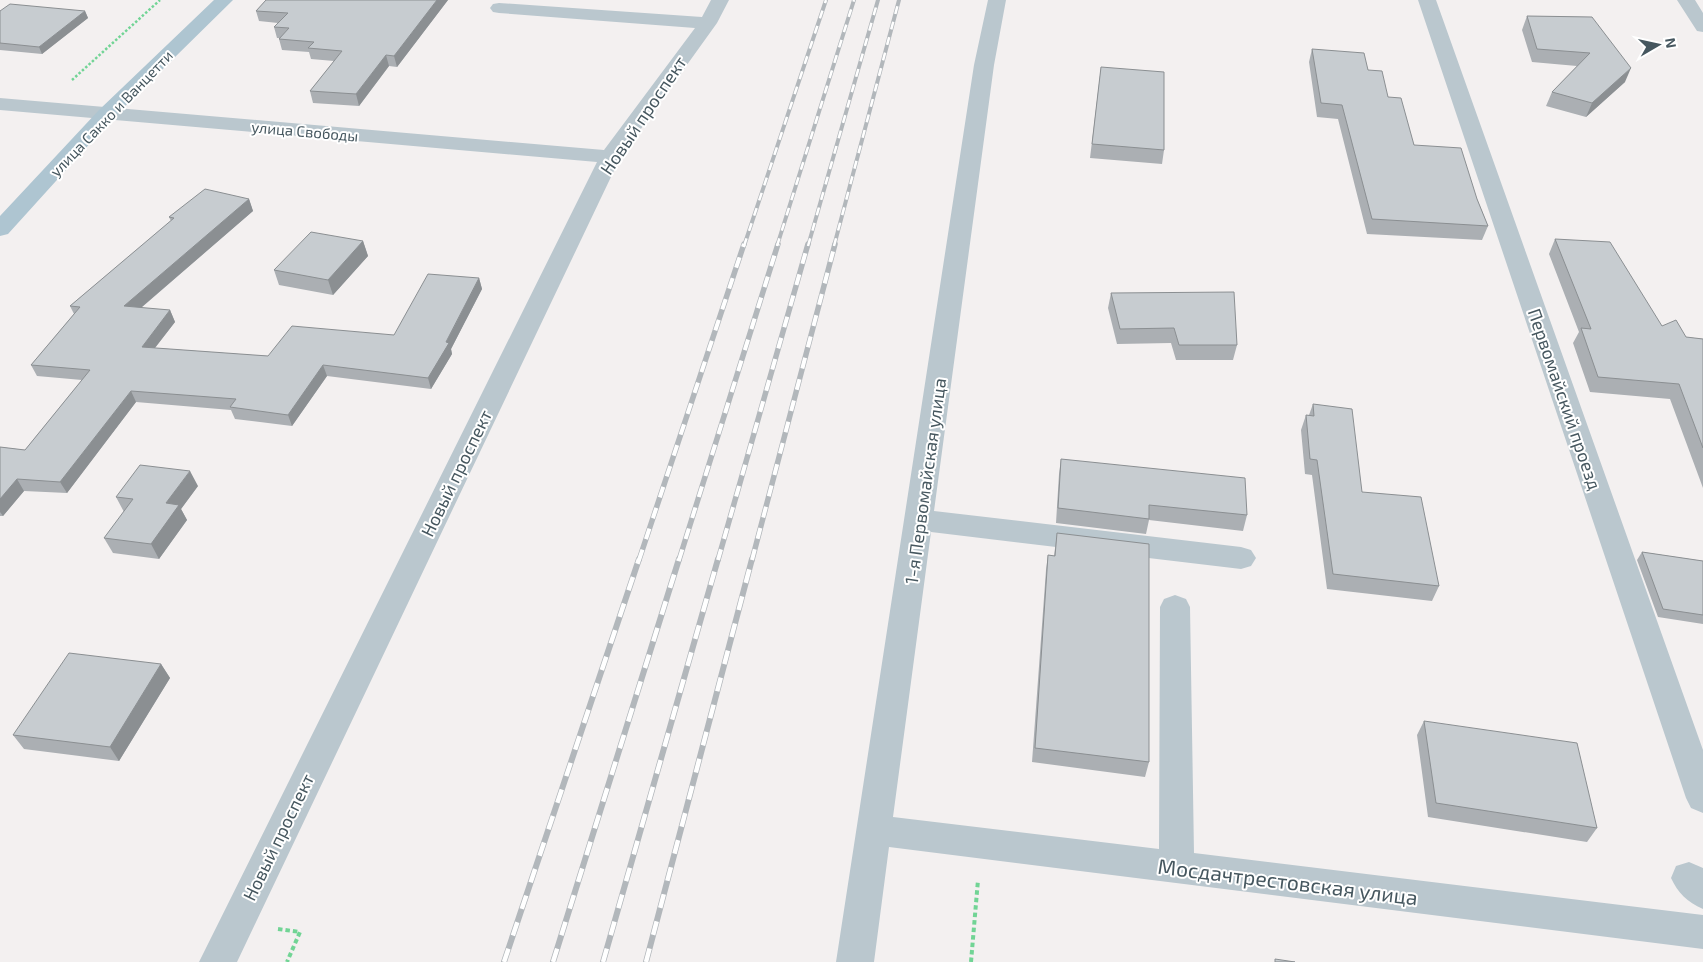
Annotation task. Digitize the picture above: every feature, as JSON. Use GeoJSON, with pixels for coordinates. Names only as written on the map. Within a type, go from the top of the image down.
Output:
{"type":"FeatureCollection","features":[{"type":"Feature","properties":{"kind":"main road","name":"улица Сакко и Ванцетти"},"geometry":{"type":"LineString","coordinates":[[0,229],[106,114],[224,0]]}},
{"type":"Feature","properties":{"kind":"street","name":"1-я Первомайская улица"},"geometry":{"type":"LineString","coordinates":[[855,962],[983,75],[997,0]]}},
{"type":"Feature","properties":{"kind":"street","name":"Первомайский проезд"},"geometry":{"type":"LineString","coordinates":[[1427,0],[1703,798]]}},
{"type":"Feature","properties":{"kind":"street"},"geometry":{"type":"LineString","coordinates":[[1686,0],[1702,26]]}},
{"type":"Feature","properties":{"kind":"street"},"geometry":{"type":"LineString","coordinates":[[499,8],[714,11]]}},
{"type":"Feature","properties":{"kind":"street","name":"Новый проспект"},"geometry":{"type":"LineString","coordinates":[[218,962],[610,157],[714,11]]}},
{"type":"Feature","properties":{"kind":"street","name":"улица Свободы"},"geometry":{"type":"LineString","coordinates":[[0,104],[610,157]]}},
{"type":"Feature","properties":{"kind":"street"},"geometry":{"type":"LineString","coordinates":[[919,520],[1241,558]]}},
{"type":"Feature","properties":{"kind":"street"},"geometry":{"type":"LineString","coordinates":[[1175,606],[1177,868]]}},
{"type":"Feature","properties":{"kind":"street","name":"Мосдачтрестовская улица"},"geometry":{"type":"LineString","coordinates":[[873,830],[1703,932]]}},
{"type":"Feature","properties":{"kind":"path"},"geometry":{"type":"LineString","coordinates":[[41,109],[160,0]]}},
{"type":"Feature","properties":{"kind":"path"},"geometry":{"type":"LineString","coordinates":[[971,962],[981,844]]}},
{"type":"Feature","properties":{"kind":"building"},"geometry":{"type":"Polygon","coordinates":[[[266,0],[437,0],[394,56],[386,55],[356,94],[310,91],[342,51],[308,48],[314,42],[279,39],[289,28],[274,27],[288,13],[256,11],[266,0]]]}},
{"type":"Feature","properties":{"kind":"building"},"geometry":{"type":"Polygon","coordinates":[[[10,4],[85,11],[39,47],[0,43],[0,11],[10,4]]]}},
{"type":"Feature","properties":{"kind":"building"},"geometry":{"type":"Polygon","coordinates":[[[1527,16],[1592,17],[1631,68],[1592,103],[1552,92],[1590,53],[1537,49],[1527,16]]]}},
{"type":"Feature","properties":{"kind":"building"},"geometry":{"type":"Polygon","coordinates":[[[1312,49],[1364,53],[1368,70],[1382,71],[1388,97],[1401,98],[1414,145],[1461,148],[1477,199],[1488,226],[1372,219],[1342,105],[1321,103],[1312,49]]]}},
{"type":"Feature","properties":{"kind":"building"},"geometry":{"type":"Polygon","coordinates":[[[1101,67],[1164,72],[1164,150],[1092,144],[1101,67]]]}},
{"type":"Feature","properties":{"kind":"building"},"geometry":{"type":"Polygon","coordinates":[[[205,189],[249,199],[124,306],[170,310],[142,347],[268,356],[292,326],[394,335],[428,274],[479,278],[446,342],[449,343],[428,378],[323,365],[288,415],[230,407],[236,399],[131,391],[60,482],[17,479],[0,499],[0,447],[25,450],[90,370],[31,365],[80,307],[70,306],[174,218],[169,217],[205,189]]]}},
{"type":"Feature","properties":{"kind":"building"},"geometry":{"type":"Polygon","coordinates":[[[311,232],[363,241],[328,280],[274,270],[311,232]]]}},
{"type":"Feature","properties":{"kind":"building"},"geometry":{"type":"Polygon","coordinates":[[[1555,239],[1610,242],[1662,326],[1676,320],[1686,337],[1703,339],[1703,448],[1679,384],[1598,377],[1581,328],[1591,329],[1555,239]]]}},
{"type":"Feature","properties":{"kind":"building"},"geometry":{"type":"Polygon","coordinates":[[[1234,292],[1237,345],[1179,345],[1174,328],[1120,329],[1111,293],[1234,292]]]}},
{"type":"Feature","properties":{"kind":"building"},"geometry":{"type":"Polygon","coordinates":[[[1313,404],[1352,409],[1362,492],[1421,497],[1439,586],[1333,574],[1317,460],[1310,459],[1306,415],[1314,416],[1313,404]]]}},
{"type":"Feature","properties":{"kind":"building"},"geometry":{"type":"Polygon","coordinates":[[[1061,459],[1245,478],[1247,515],[1149,505],[1149,519],[1058,508],[1061,459]]]}},
{"type":"Feature","properties":{"kind":"building"},"geometry":{"type":"Polygon","coordinates":[[[140,465],[190,471],[166,503],[179,505],[151,544],[104,538],[133,499],[116,497],[140,465]]]}},
{"type":"Feature","properties":{"kind":"building"},"geometry":{"type":"Polygon","coordinates":[[[1057,533],[1149,544],[1149,762],[1035,748],[1048,555],[1055,556],[1057,533]]]}},
{"type":"Feature","properties":{"kind":"building"},"geometry":{"type":"Polygon","coordinates":[[[1642,552],[1703,561],[1703,615],[1663,609],[1642,552]]]}},
{"type":"Feature","properties":{"kind":"building"},"geometry":{"type":"Polygon","coordinates":[[[69,653],[161,664],[110,747],[13,735],[69,653]]]}},
{"type":"Feature","properties":{"kind":"building"},"geometry":{"type":"Polygon","coordinates":[[[1424,721],[1577,743],[1597,828],[1436,803],[1424,721]]]}},
{"type":"Feature","properties":{"kind":"building"},"geometry":{"type":"Polygon","coordinates":[[[1275,959],[1295,962],[1275,962],[1275,959]]]}},
{"type":"Feature","properties":{"kind":"railway"},"geometry":{"type":"LineString","coordinates":[[744,246],[826,0]]}},
{"type":"Feature","properties":{"kind":"railway"},"geometry":{"type":"LineString","coordinates":[[777,246],[854,0]]}},
{"type":"Feature","properties":{"kind":"railway"},"geometry":{"type":"LineString","coordinates":[[808,246],[878,0]]}},
{"type":"Feature","properties":{"kind":"railway"},"geometry":{"type":"LineString","coordinates":[[834,246],[899,0]]}},
{"type":"Feature","properties":{"kind":"railway"},"geometry":{"type":"LineString","coordinates":[[639,560],[744,244]]}},
{"type":"Feature","properties":{"kind":"railway"},"geometry":{"type":"LineString","coordinates":[[679,560],[778,244]]}},
{"type":"Feature","properties":{"kind":"railway"},"geometry":{"type":"LineString","coordinates":[[718,560],[808,244]]}},
{"type":"Feature","properties":{"kind":"railway"},"geometry":{"type":"LineString","coordinates":[[752,560],[835,244]]}},
{"type":"Feature","properties":{"kind":"railway"},"geometry":{"type":"LineString","coordinates":[[504,962],[639,559]]}},
{"type":"Feature","properties":{"kind":"railway"},"geometry":{"type":"LineString","coordinates":[[553,962],[679,559]]}},
{"type":"Feature","properties":{"kind":"railway"},"geometry":{"type":"LineString","coordinates":[[603,962],[718,559]]}},
{"type":"Feature","properties":{"kind":"railway"},"geometry":{"type":"LineString","coordinates":[[646,962],[752,559]]}}]}
